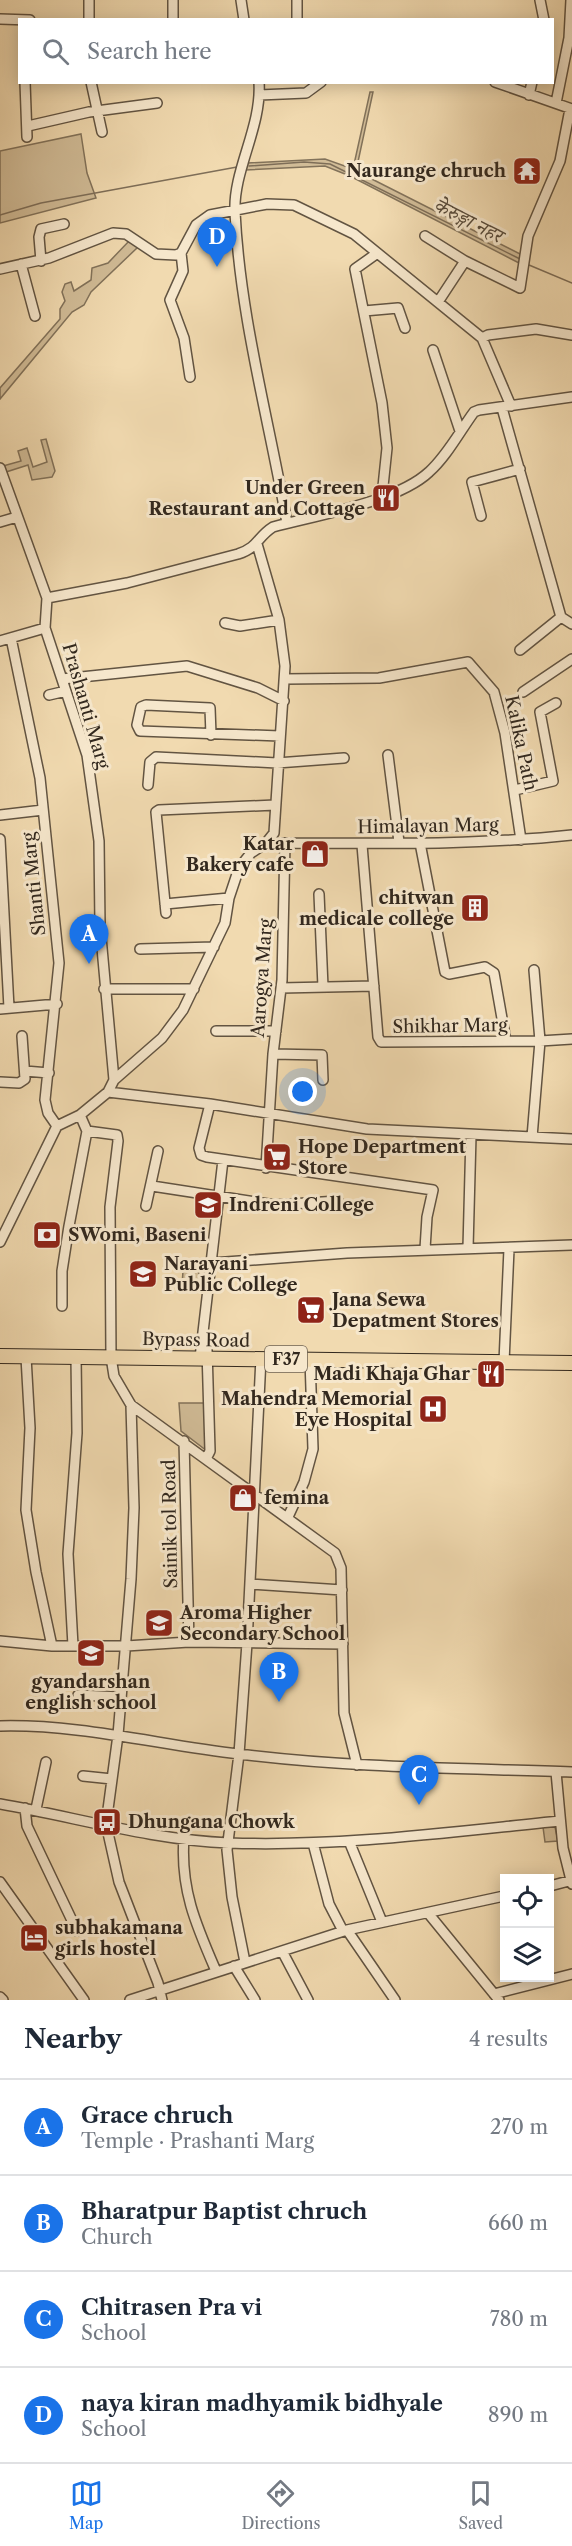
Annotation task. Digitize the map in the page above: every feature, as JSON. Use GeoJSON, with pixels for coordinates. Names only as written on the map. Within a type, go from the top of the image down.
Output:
{"type":"FeatureCollection","features":[{"type":"Feature","properties":{"kind":"highway","name":"Bypass Road"},"geometry":{"type":"LineString","coordinates":[[0,1350],[111,1354],[504,1358],[572,1363]]}},
{"type":"Feature","properties":{"kind":"highway","name":"Bypass Road"},"geometry":{"type":"LineString","coordinates":[[0,1356],[76,1357],[111,1354]]}},
{"type":"Feature","properties":{"kind":"highway","name":"Bypass Road"},"geometry":{"type":"LineString","coordinates":[[204,1354],[310,1359],[390,1356]]}},
{"type":"Feature","properties":{"kind":"highway","name":"Bypass Road"},"geometry":{"type":"LineString","coordinates":[[504,1358],[572,1355]]}},
{"type":"Feature","properties":{"kind":"street"},"geometry":{"type":"LineString","coordinates":[[89,0],[89,18]]}},
{"type":"Feature","properties":{"kind":"street"},"geometry":{"type":"LineString","coordinates":[[173,0],[173,18]]}},
{"type":"Feature","properties":{"kind":"street"},"geometry":{"type":"LineString","coordinates":[[241,0],[244,18]]}},
{"type":"Feature","properties":{"kind":"street"},"geometry":{"type":"LineString","coordinates":[[297,0],[297,18]]}},
{"type":"Feature","properties":{"kind":"street"},"geometry":{"type":"LineString","coordinates":[[540,0],[544,18]]}},
{"type":"Feature","properties":{"kind":"street"},"geometry":{"type":"LineString","coordinates":[[556,103],[569,38],[571,0]]}},
{"type":"Feature","properties":{"kind":"street"},"geometry":{"type":"LineString","coordinates":[[0,19],[18,19]]}},
{"type":"Feature","properties":{"kind":"street"},"geometry":{"type":"LineString","coordinates":[[25,84],[27,137]]}},
{"type":"Feature","properties":{"kind":"street"},"geometry":{"type":"LineString","coordinates":[[92,84],[102,132]]}},
{"type":"Feature","properties":{"kind":"street"},"geometry":{"type":"LineString","coordinates":[[259,84],[259,95],[235,210],[246,310],[287,523]]}},
{"type":"Feature","properties":{"kind":"street"},"geometry":{"type":"LineString","coordinates":[[259,95],[293,96],[313,91],[319,84]]}},
{"type":"Feature","properties":{"kind":"street"},"geometry":{"type":"LineString","coordinates":[[425,236],[465,261],[520,288],[528,236],[560,161],[571,109],[500,84]]}},
{"type":"Feature","properties":{"kind":"street"},"geometry":{"type":"LineString","coordinates":[[529,95],[532,84]]}},
{"type":"Feature","properties":{"kind":"street"},"geometry":{"type":"LineString","coordinates":[[28,126],[99,111],[157,103]]}},
{"type":"Feature","properties":{"kind":"street"},"geometry":{"type":"LineString","coordinates":[[190,377],[184,338],[170,300],[183,271],[181,253],[202,219],[235,210],[279,203],[294,205],[354,234],[482,338],[506,407],[520,469],[561,617],[572,624]]}},
{"type":"Feature","properties":{"kind":"street"},"geometry":{"type":"LineString","coordinates":[[41,261],[39,237],[41,229],[64,224]]}},
{"type":"Feature","properties":{"kind":"street"},"geometry":{"type":"LineString","coordinates":[[0,269],[41,261],[113,233],[126,234],[147,250],[164,256],[181,253]]}},
{"type":"Feature","properties":{"kind":"street"},"geometry":{"type":"LineString","coordinates":[[376,254],[355,269],[382,403],[387,448],[382,496]]}},
{"type":"Feature","properties":{"kind":"street"},"geometry":{"type":"LineString","coordinates":[[438,302],[465,261]]}},
{"type":"Feature","properties":{"kind":"street"},"geometry":{"type":"LineString","coordinates":[[21,264],[35,316]]}},
{"type":"Feature","properties":{"kind":"street"},"geometry":{"type":"LineString","coordinates":[[364,311],[398,308],[405,328]]}},
{"type":"Feature","properties":{"kind":"street"},"geometry":{"type":"LineString","coordinates":[[482,338],[488,335],[530,330],[572,335]]}},
{"type":"Feature","properties":{"kind":"street"},"geometry":{"type":"LineString","coordinates":[[433,350],[460,431]]}},
{"type":"Feature","properties":{"kind":"street"},"geometry":{"type":"LineString","coordinates":[[47,598],[127,583],[216,561],[252,549],[265,532],[287,523],[341,510],[410,486],[428,473],[474,412],[572,397]]}},
{"type":"Feature","properties":{"kind":"street"},"geometry":{"type":"LineString","coordinates":[[0,468],[47,598],[45,628],[0,641]]}},
{"type":"Feature","properties":{"kind":"street"},"geometry":{"type":"LineString","coordinates":[[481,516],[472,482],[520,469]]}},
{"type":"Feature","properties":{"kind":"street"},"geometry":{"type":"LineString","coordinates":[[0,522],[17,517]]}},
{"type":"Feature","properties":{"kind":"street"},"geometry":{"type":"LineString","coordinates":[[0,1242],[57,1126],[80,1115],[108,1092],[114,1080],[162,1038],[194,990],[225,923],[229,898],[239,868],[251,853],[266,843],[274,833],[277,764],[285,680],[279,620],[257,544]]}},
{"type":"Feature","properties":{"kind":"street"},"geometry":{"type":"LineString","coordinates":[[520,650],[561,617]]}},
{"type":"Feature","properties":{"kind":"street"},"geometry":{"type":"LineString","coordinates":[[225,623],[240,626],[279,620]]}},
{"type":"Feature","properties":{"kind":"street","name":"Prashanti Marg"},"geometry":{"type":"LineString","coordinates":[[45,628],[87,756],[99,841],[100,926],[114,1080]]}},
{"type":"Feature","properties":{"kind":"street","name":"Shanti Marg"},"geometry":{"type":"LineString","coordinates":[[11,638],[35,745],[59,963],[57,1004],[45,1100],[48,1113],[57,1126]]}},
{"type":"Feature","properties":{"kind":"street"},"geometry":{"type":"LineString","coordinates":[[524,692],[572,659]]}},
{"type":"Feature","properties":{"kind":"street","name":"Kalika Path"},"geometry":{"type":"LineString","coordinates":[[285,680],[379,678],[468,662],[494,692],[505,733],[521,840]]}},
{"type":"Feature","properties":{"kind":"street"},"geometry":{"type":"LineString","coordinates":[[62,679],[187,666],[258,688],[284,701]]}},
{"type":"Feature","properties":{"kind":"street"},"geometry":{"type":"LineString","coordinates":[[49,695],[66,691]]}},
{"type":"Feature","properties":{"kind":"street"},"geometry":{"type":"LineString","coordinates":[[515,790],[553,781],[540,712],[556,703]]}},
{"type":"Feature","properties":{"kind":"street"},"geometry":{"type":"LineString","coordinates":[[211,735],[210,708],[146,705],[141,708],[137,725],[140,731],[211,735],[280,736]]}},
{"type":"Feature","properties":{"kind":"street"},"geometry":{"type":"LineString","coordinates":[[388,755],[399,842]]}},
{"type":"Feature","properties":{"kind":"street"},"geometry":{"type":"LineString","coordinates":[[148,785],[150,762],[156,758],[277,764],[344,758]]}},
{"type":"Feature","properties":{"kind":"street"},"geometry":{"type":"LineString","coordinates":[[229,898],[166,908],[156,812],[159,810],[275,805]]}},
{"type":"Feature","properties":{"kind":"street"},"geometry":{"type":"LineString","coordinates":[[0,815],[43,810]]}},
{"type":"Feature","properties":{"kind":"street"},"geometry":{"type":"LineString","coordinates":[[274,833],[285,843]]}},
{"type":"Feature","properties":{"kind":"street","name":"Himalayan Marg"},"geometry":{"type":"LineString","coordinates":[[266,843],[362,845],[399,842],[521,840],[572,835]]}},
{"type":"Feature","properties":{"kind":"street"},"geometry":{"type":"LineString","coordinates":[[0,839],[4,1009],[57,1004]]}},
{"type":"Feature","properties":{"kind":"street","name":"Aarogya Marg"},"geometry":{"type":"LineString","coordinates":[[266,1168],[273,1054],[281,988],[285,843]]}},
{"type":"Feature","properties":{"kind":"street"},"geometry":{"type":"LineString","coordinates":[[420,843],[445,972],[449,974],[484,968],[494,973],[506,1041]]}},
{"type":"Feature","properties":{"kind":"street","name":"Shikhar Marg"},"geometry":{"type":"LineString","coordinates":[[362,845],[378,1037],[381,1042],[572,1039]]}},
{"type":"Feature","properties":{"kind":"street"},"geometry":{"type":"LineString","coordinates":[[319,894],[323,987]]}},
{"type":"Feature","properties":{"kind":"street"},"geometry":{"type":"LineString","coordinates":[[140,950],[214,947]]}},
{"type":"Feature","properties":{"kind":"street"},"geometry":{"type":"LineString","coordinates":[[532,1137],[540,1041],[534,970]]}},
{"type":"Feature","properties":{"kind":"street"},"geometry":{"type":"LineString","coordinates":[[281,988],[374,986]]}},
{"type":"Feature","properties":{"kind":"street"},"geometry":{"type":"LineString","coordinates":[[104,989],[194,990]]}},
{"type":"Feature","properties":{"kind":"street"},"geometry":{"type":"LineString","coordinates":[[216,1031],[276,1031]]}},
{"type":"Feature","properties":{"kind":"street"},"geometry":{"type":"LineString","coordinates":[[0,1082],[21,1083],[25,1079],[22,1036]]}},
{"type":"Feature","properties":{"kind":"street"},"geometry":{"type":"LineString","coordinates":[[273,1054],[322,1055],[323,1080]]}},
{"type":"Feature","properties":{"kind":"street"},"geometry":{"type":"LineString","coordinates":[[25,1071],[49,1073]]}},
{"type":"Feature","properties":{"kind":"street"},"geometry":{"type":"LineString","coordinates":[[108,1092],[210,1104],[367,1129],[572,1139]]}},
{"type":"Feature","properties":{"kind":"street"},"geometry":{"type":"LineString","coordinates":[[210,1104],[199,1148],[201,1155],[266,1168],[339,1174],[430,1188],[434,1193],[427,1217],[426,1249]]}},
{"type":"Feature","properties":{"kind":"street"},"geometry":{"type":"LineString","coordinates":[[62,1306],[63,1260],[87,1131],[80,1115]]}},
{"type":"Feature","properties":{"kind":"street"},"geometry":{"type":"LineString","coordinates":[[87,1131],[112,1133],[117,1135],[118,1141],[110,1207],[111,1354],[114,1376],[131,1405],[207,1457],[335,1553],[341,1568],[344,1713],[357,1765]]}},
{"type":"Feature","properties":{"kind":"street"},"geometry":{"type":"LineString","coordinates":[[468,1248],[471,1135]]}},
{"type":"Feature","properties":{"kind":"street"},"geometry":{"type":"LineString","coordinates":[[146,1206],[158,1152]]}},
{"type":"Feature","properties":{"kind":"street"},"geometry":{"type":"LineString","coordinates":[[207,1457],[210,1451],[204,1354],[223,1160]]}},
{"type":"Feature","properties":{"kind":"street"},"geometry":{"type":"LineString","coordinates":[[152,1186],[275,1205],[338,1201]]}},
{"type":"Feature","properties":{"kind":"street"},"geometry":{"type":"LineString","coordinates":[[212,1263],[426,1249],[509,1249],[572,1245]]}},
{"type":"Feature","properties":{"kind":"street"},"geometry":{"type":"LineString","coordinates":[[504,1358],[509,1249]]}},
{"type":"Feature","properties":{"kind":"street"},"geometry":{"type":"LineString","coordinates":[[26,1357],[30,1428],[26,1510],[36,1572],[52,1646]]}},
{"type":"Feature","properties":{"kind":"street"},"geometry":{"type":"LineString","coordinates":[[73,1646],[68,1554],[77,1433],[76,1357]]}},
{"type":"Feature","properties":{"kind":"street"},"geometry":{"type":"LineString","coordinates":[[245,1962],[232,1897],[228,1843],[239,1754],[247,1643],[261,1358]]}},
{"type":"Feature","properties":{"kind":"street"},"geometry":{"type":"LineString","coordinates":[[288,1517],[304,1482],[314,1449],[310,1359]]}},
{"type":"Feature","properties":{"kind":"street"},"geometry":{"type":"LineString","coordinates":[[131,1405],[134,1508],[126,1646],[118,1735],[106,1824],[119,1882],[161,1995]]}},
{"type":"Feature","properties":{"kind":"street","name":"Sainik tol Road"},"geometry":{"type":"LineString","coordinates":[[184,1441],[189,1642]]}},
{"type":"Feature","properties":{"kind":"street"},"geometry":{"type":"LineString","coordinates":[[250,1584],[342,1590]]}},
{"type":"Feature","properties":{"kind":"street"},"geometry":{"type":"LineString","coordinates":[[0,1641],[52,1646],[126,1646],[189,1642],[343,1644]]}},
{"type":"Feature","properties":{"kind":"street"},"geometry":{"type":"LineString","coordinates":[[78,1695],[122,1697]]}},
{"type":"Feature","properties":{"kind":"street"},"geometry":{"type":"LineString","coordinates":[[0,1726],[45,1725],[239,1754],[357,1765],[572,1772]]}},
{"type":"Feature","properties":{"kind":"street"},"geometry":{"type":"LineString","coordinates":[[36,1809],[46,1762]]}},
{"type":"Feature","properties":{"kind":"street"},"geometry":{"type":"LineString","coordinates":[[554,1885],[572,1881],[560,1821],[556,1772]]}},
{"type":"Feature","properties":{"kind":"street"},"geometry":{"type":"LineString","coordinates":[[83,1776],[112,1779]]}},
{"type":"Feature","properties":{"kind":"street"},"geometry":{"type":"LineString","coordinates":[[0,1804],[184,1838],[228,1843],[349,1841],[560,1821]]}},
{"type":"Feature","properties":{"kind":"street"},"geometry":{"type":"LineString","coordinates":[[26,1808],[27,1826],[77,1931]]}},
{"type":"Feature","properties":{"kind":"street"},"geometry":{"type":"LineString","coordinates":[[184,1838],[190,1908],[216,1971]]}},
{"type":"Feature","properties":{"kind":"street"},"geometry":{"type":"LineString","coordinates":[[349,1841],[382,1922]]}},
{"type":"Feature","properties":{"kind":"street"},"geometry":{"type":"LineString","coordinates":[[314,1843],[329,1904],[345,1931],[395,2000]]}},
{"type":"Feature","properties":{"kind":"street"},"geometry":{"type":"LineString","coordinates":[[0,1882],[81,1999]]}},
{"type":"Feature","properties":{"kind":"street"},"geometry":{"type":"LineString","coordinates":[[130,2000],[161,1995],[216,1971],[345,1931],[500,1897]]}},
{"type":"Feature","properties":{"kind":"street"},"geometry":{"type":"LineString","coordinates":[[428,1913],[497,1997],[572,1974]]}},
{"type":"Feature","properties":{"kind":"street"},"geometry":{"type":"LineString","coordinates":[[282,1951],[308,2000]]}},
{"type":"Feature","properties":{"kind":"street"},"geometry":{"type":"LineString","coordinates":[[234,1966],[255,2000]]}},
{"type":"Feature","properties":{"kind":"shaded area"},"geometry":{"type":"Polygon","coordinates":[[[370,92],[373,92],[356,171],[524,256],[523,265],[350,176],[325,166],[246,170],[248,163],[325,159],[353,169],[370,92]]]}},
{"type":"Feature","properties":{"kind":"shaded area"},"geometry":{"type":"Polygon","coordinates":[[[81,134],[87,173],[96,198],[0,223],[0,151],[81,134]]]}},
{"type":"Feature","properties":{"kind":"shaded area"},"geometry":{"type":"Polygon","coordinates":[[[130,240],[138,247],[91,292],[84,305],[72,312],[0,399],[0,388],[60,319],[60,309],[65,301],[62,292],[65,284],[71,282],[74,291],[91,280],[92,268],[108,263],[130,240]]]}},
{"type":"Feature","properties":{"kind":"shaded area"},"geometry":{"type":"Polygon","coordinates":[[[46,439],[55,471],[52,477],[32,480],[28,465],[6,472],[3,466],[21,461],[18,451],[27,448],[33,467],[47,462],[41,440],[46,439]]]}},
{"type":"Feature","properties":{"kind":"shaded area"},"geometry":{"type":"Polygon","coordinates":[[[183,1271],[199,1272],[198,1286],[182,1286],[183,1271]]]}},
{"type":"Feature","properties":{"kind":"shaded area"},"geometry":{"type":"Polygon","coordinates":[[[179,1403],[207,1403],[207,1451],[181,1431],[179,1403]]]}},
{"type":"Feature","properties":{"kind":"shaded area"},"geometry":{"type":"Polygon","coordinates":[[[543,1827],[555,1827],[558,1841],[545,1842],[543,1827]]]}},
{"type":"Feature","properties":{"kind":"waterway","name":"केेरुङ्गा नहर"},"geometry":{"type":"LineString","coordinates":[[249,166],[304,162],[330,164],[520,259]]}},
{"type":"Feature","properties":{"kind":"waterway"},"geometry":{"type":"LineString","coordinates":[[0,215],[41,203],[237,167]]}},
{"type":"Feature","properties":{"kind":"waterway","name":"केेरुङ्गा नहर"},"geometry":{"type":"LineString","coordinates":[[529,265],[572,283]]}},
{"type":"Feature","properties":{"kind":"place","name":"Naurange chruch"},"geometry":{"type":"Point","coordinates":[527,171]}},
{"type":"Feature","properties":{"kind":"place","name":"naya kiran madhyamik bidhyale"},"geometry":{"type":"Point","coordinates":[217,267]}},
{"type":"Feature","properties":{"kind":"place","name":"Under Green Restaurant and Cottage"},"geometry":{"type":"Point","coordinates":[386,498]}},
{"type":"Feature","properties":{"kind":"place","name":"Katar Bakery cafe"},"geometry":{"type":"Point","coordinates":[315,854]}},
{"type":"Feature","properties":{"kind":"place","name":"chitwan medicale college"},"geometry":{"type":"Point","coordinates":[475,908]}},
{"type":"Feature","properties":{"kind":"place","name":"Grace chruch"},"geometry":{"type":"Point","coordinates":[89,964]}},
{"type":"Feature","properties":{"kind":"place","name":"Hope Department Store"},"geometry":{"type":"Point","coordinates":[277,1157]}},
{"type":"Feature","properties":{"kind":"place","name":"Indreni College"},"geometry":{"type":"Point","coordinates":[208,1205]}},
{"type":"Feature","properties":{"kind":"place","name":"SWomi, Baseni"},"geometry":{"type":"Point","coordinates":[47,1235]}},
{"type":"Feature","properties":{"kind":"place","name":"Narayani Public College"},"geometry":{"type":"Point","coordinates":[143,1274]}},
{"type":"Feature","properties":{"kind":"place","name":"Jana Sewa Depatment Stores"},"geometry":{"type":"Point","coordinates":[311,1310]}},
{"type":"Feature","properties":{"kind":"place","name":"Madi Khaja Ghar"},"geometry":{"type":"Point","coordinates":[491,1374]}},
{"type":"Feature","properties":{"kind":"place","name":"Mahendra Memorial Eye Hospital"},"geometry":{"type":"Point","coordinates":[433,1409]}},
{"type":"Feature","properties":{"kind":"place","name":"femina"},"geometry":{"type":"Point","coordinates":[243,1498]}},
{"type":"Feature","properties":{"kind":"place","name":"Aroma Higher Secondary School"},"geometry":{"type":"Point","coordinates":[159,1623]}},
{"type":"Feature","properties":{"kind":"place","name":"gyandarshan english school"},"geometry":{"type":"Point","coordinates":[91,1653]}},
{"type":"Feature","properties":{"kind":"place","name":"Bharatpur Baptist chruch"},"geometry":{"type":"Point","coordinates":[279,1702]}},
{"type":"Feature","properties":{"kind":"place","name":"Chitrasen Pra vi"},"geometry":{"type":"Point","coordinates":[419,1805]}},
{"type":"Feature","properties":{"kind":"place","name":"Dhungana Chowk"},"geometry":{"type":"Point","coordinates":[107,1822]}},
{"type":"Feature","properties":{"kind":"place","name":"subhakamana girls hostel"},"geometry":{"type":"Point","coordinates":[34,1938]}}]}
